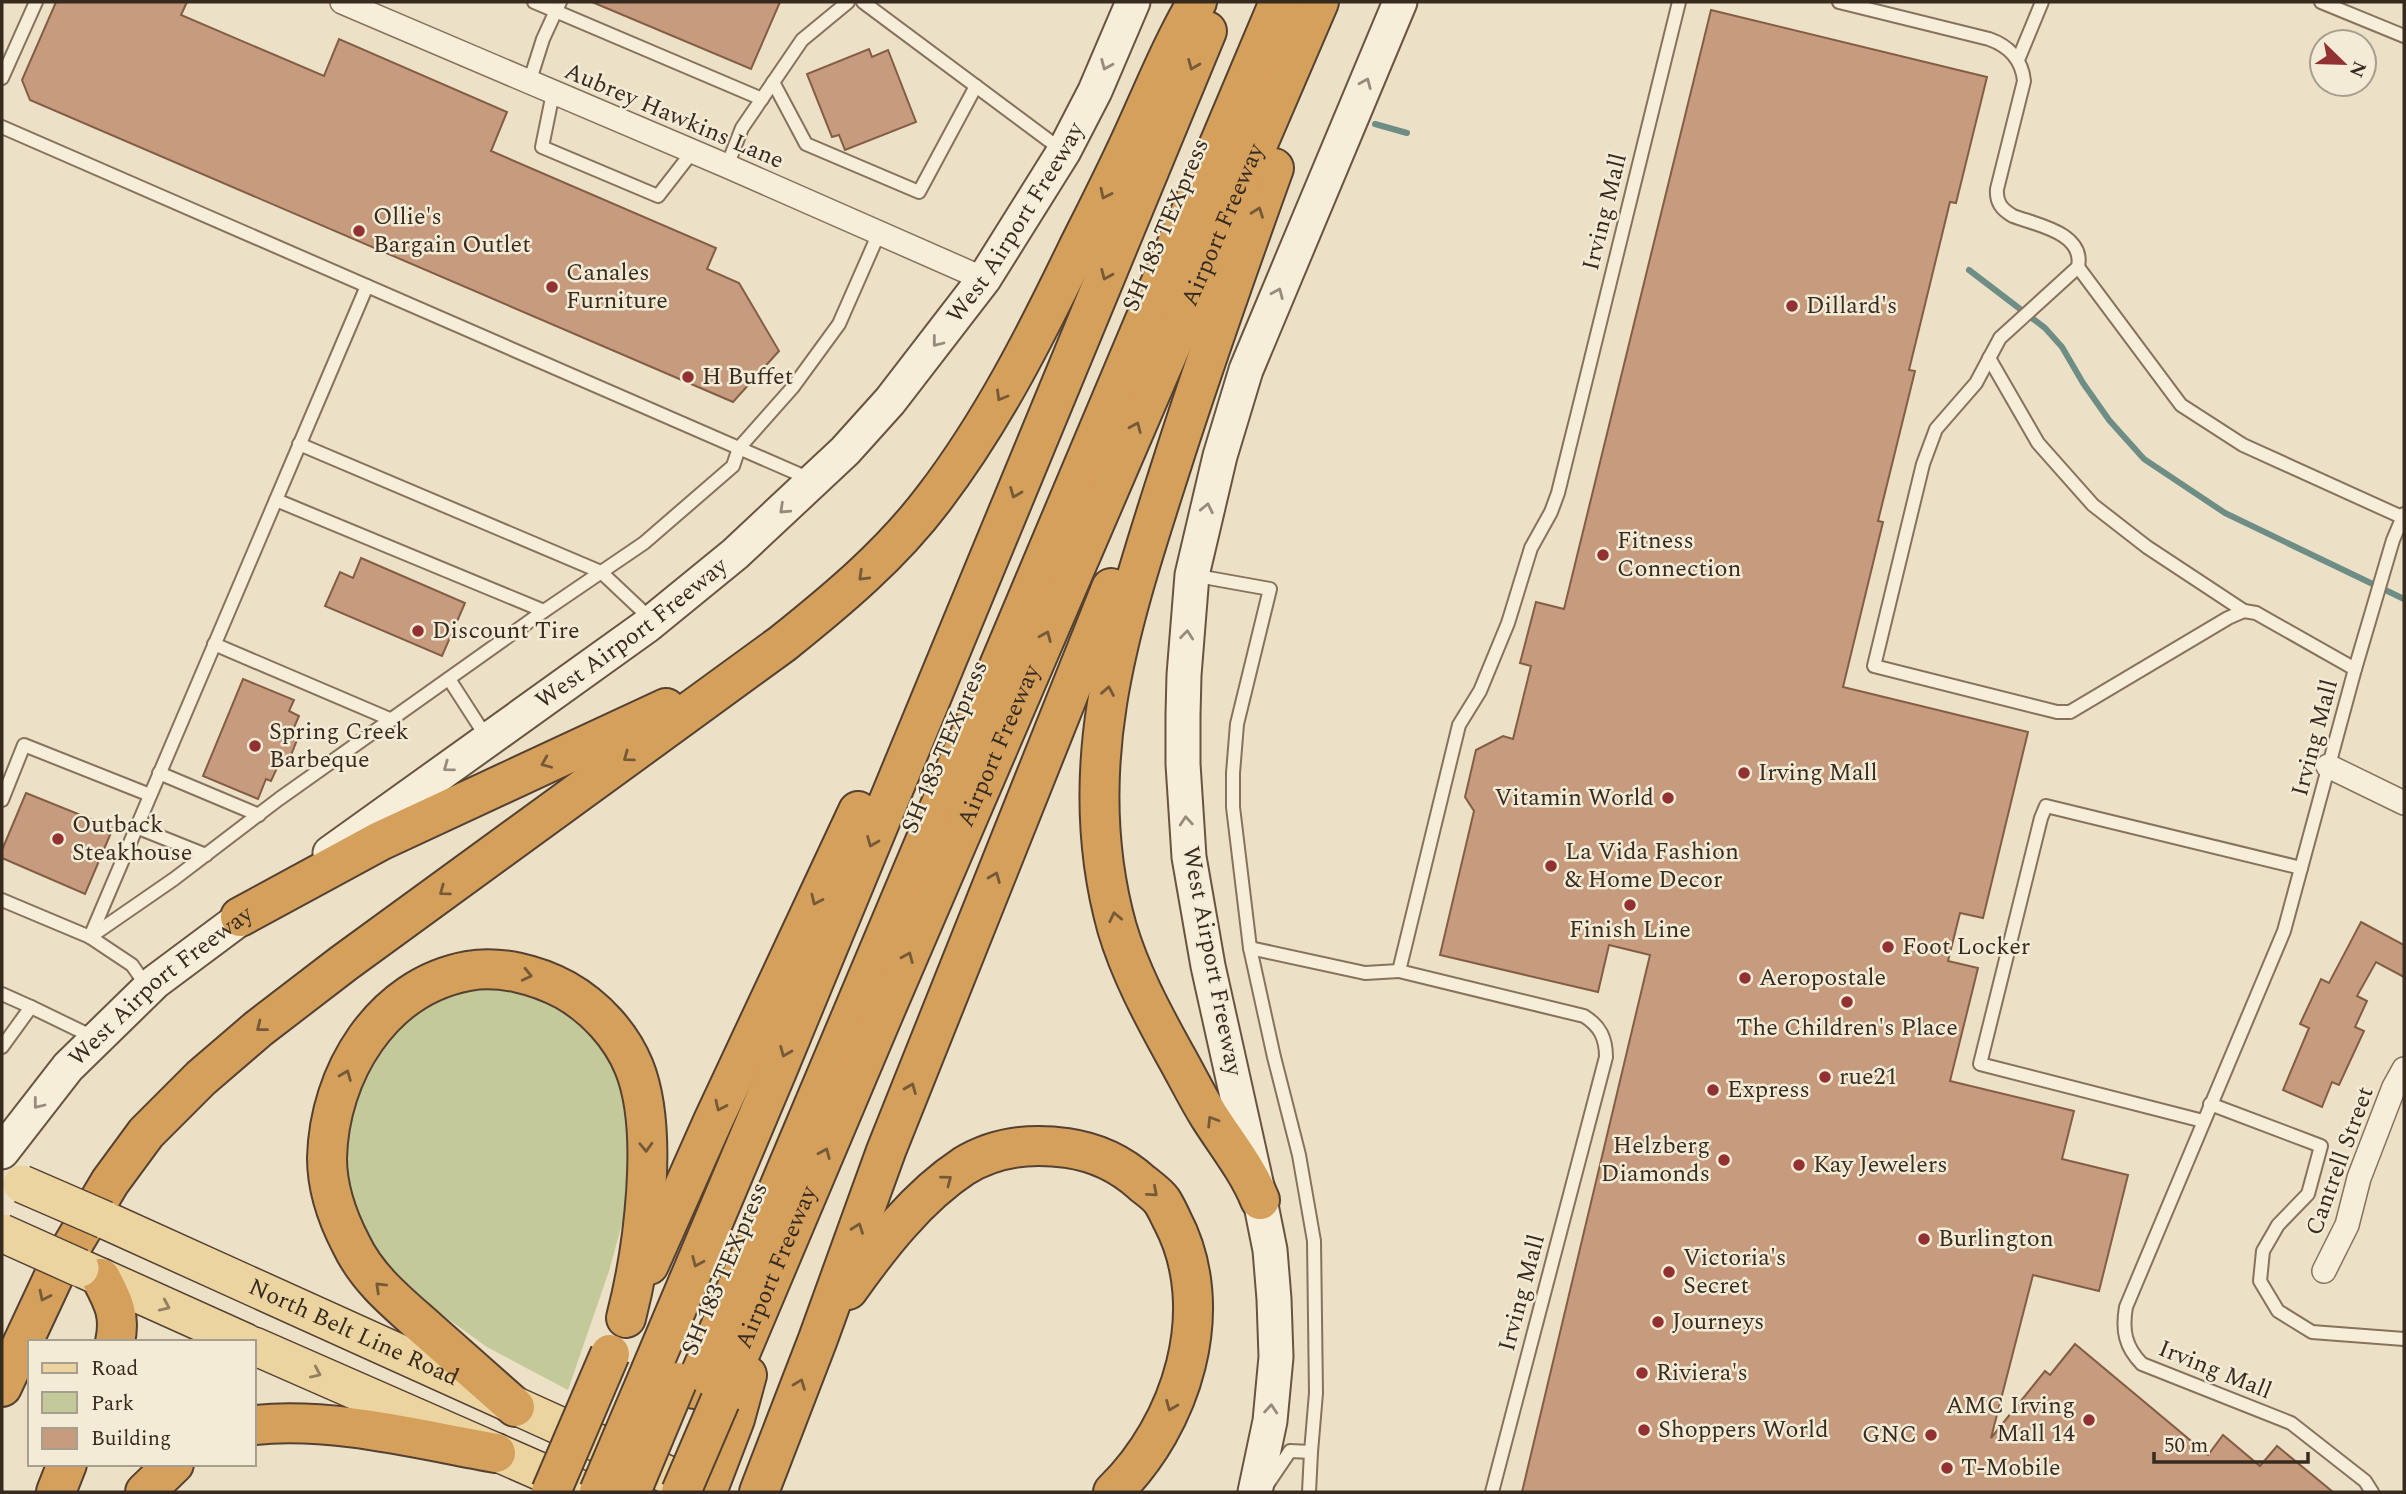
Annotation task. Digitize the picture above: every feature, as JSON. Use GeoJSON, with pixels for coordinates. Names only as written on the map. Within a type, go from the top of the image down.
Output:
{"type":"FeatureCollection","features":[{"type":"Feature","properties":{"kind":"highway"},"geometry":{"type":"LineString","coordinates":[[2,1387],[53,1278],[110,1182],[146,1133],[201,1078],[258,1029],[344,963],[782,644],[846,593],[890,550],[934,498],[976,438],[1051,303],[1135,132],[1174,43],[1197,2]]}},
{"type":"Feature","properties":{"kind":"highway","name":"Airport Freeway"},"geometry":{"type":"LineString","coordinates":[[681,1492],[696,1390],[777,1071],[1219,2]]}},
{"type":"Feature","properties":{"kind":"highway","name":"SH 183 TEXpress"},"geometry":{"type":"LineString","coordinates":[[631,1492],[696,1390],[1260,2]]}},
{"type":"Feature","properties":{"kind":"highway","name":"SH 183 TEXpress"},"geometry":{"type":"LineString","coordinates":[[651,1492],[1279,2]]}},
{"type":"Feature","properties":{"kind":"highway","name":"Airport Freeway"},"geometry":{"type":"LineString","coordinates":[[599,1492],[696,1390],[779,1262],[1319,2]]}},
{"type":"Feature","properties":{"kind":"highway"},"geometry":{"type":"LineString","coordinates":[[759,1492],[891,1138],[1210,346],[1335,2]]}},
{"type":"Feature","properties":{"kind":"highway"},"geometry":{"type":"LineString","coordinates":[[1210,346],[1121,629],[1107,696],[1101,743],[1100,829],[1104,867],[1117,928],[1131,969],[1197,1096],[1260,1200]]}},
{"type":"Feature","properties":{"kind":"highway"},"geometry":{"type":"LineString","coordinates":[[551,1492],[719,1108],[908,705],[972,597]]}},
{"type":"Feature","properties":{"kind":"highway"},"geometry":{"type":"LineString","coordinates":[[240,918],[380,841],[685,698],[782,644]]}},
{"type":"Feature","properties":{"kind":"highway"},"geometry":{"type":"LineString","coordinates":[[514,1407],[374,1282],[351,1246],[335,1206],[327,1160],[332,1115],[346,1071],[373,1028],[403,1000],[433,982],[470,971],[509,971],[547,980],[582,999],[614,1031],[634,1068],[644,1109],[647,1155],[640,1240],[625,1318]]}},
{"type":"Feature","properties":{"kind":"highway"},"geometry":{"type":"LineString","coordinates":[[818,1339],[860,1273],[897,1227],[930,1192],[966,1165],[1003,1149],[1044,1144],[1087,1151],[1128,1171],[1162,1200],[1183,1241],[1193,1281],[1193,1329],[1181,1380],[1161,1430],[1131,1475],[1113,1492]]}},
{"type":"Feature","properties":{"kind":"highway"},"geometry":{"type":"LineString","coordinates":[[91,1273],[115,1305],[118,1328],[115,1340]]}},
{"type":"Feature","properties":{"kind":"highway"},"geometry":{"type":"LineString","coordinates":[[696,1390],[706,1492]]}},
{"type":"Feature","properties":{"kind":"highway"},"geometry":{"type":"LineString","coordinates":[[256,1425],[302,1422],[362,1429],[496,1453]]}},
{"type":"Feature","properties":{"kind":"highway"},"geometry":{"type":"LineString","coordinates":[[56,1492],[66,1466]]}},
{"type":"Feature","properties":{"kind":"highway"},"geometry":{"type":"LineString","coordinates":[[145,1492],[172,1466]]}},
{"type":"Feature","properties":{"kind":"main road","name":"West Airport Freeway"},"geometry":{"type":"LineString","coordinates":[[2,1152],[68,1067],[148,988],[240,918],[653,621],[735,554],[845,450],[890,401],[984,279],[1064,151],[1095,91],[1133,2]]}},
{"type":"Feature","properties":{"kind":"main road","name":"West Airport Freeway"},"geometry":{"type":"LineString","coordinates":[[1255,1492],[1270,1421],[1276,1357],[1271,1262],[1260,1200],[1208,966],[1189,857],[1183,764],[1184,695],[1192,575],[1220,456],[1246,370],[1400,2]]}},
{"type":"Feature","properties":{"kind":"main road","name":"North Belt Line Road"},"geometry":{"type":"LineString","coordinates":[[12,1180],[706,1492]]}},
{"type":"Feature","properties":{"kind":"main road"},"geometry":{"type":"LineString","coordinates":[[2,1233],[241,1340]]}},
{"type":"Feature","properties":{"kind":"main road","name":"North Belt Line Road"},"geometry":{"type":"LineString","coordinates":[[256,1347],[587,1492]]}},
{"type":"Feature","properties":{"kind":"street","name":"Aubrey Hawkins Lane"},"geometry":{"type":"LineString","coordinates":[[342,2],[693,151],[984,279]]}},
{"type":"Feature","properties":{"kind":"street"},"geometry":{"type":"LineString","coordinates":[[2328,766],[2404,803]]}},
{"type":"Feature","properties":{"kind":"street","name":"Cantrell Street"},"geometry":{"type":"LineString","coordinates":[[2324,1270],[2347,1225],[2359,1178],[2394,1087],[2404,1069]]}},
{"type":"Feature","properties":{"kind":"lane"},"geometry":{"type":"LineString","coordinates":[[2,78],[6,59],[36,2]]}},
{"type":"Feature","properties":{"kind":"lane"},"geometry":{"type":"LineString","coordinates":[[534,2],[558,6],[762,99]]}},
{"type":"Feature","properties":{"kind":"lane"},"geometry":{"type":"LineString","coordinates":[[727,166],[742,128],[802,40],[848,2]]}},
{"type":"Feature","properties":{"kind":"lane"},"geometry":{"type":"LineString","coordinates":[[863,2],[1064,151]]}},
{"type":"Feature","properties":{"kind":"lane","name":"Irving Mall"},"geometry":{"type":"LineString","coordinates":[[1492,1492],[1606,1057],[1606,1046],[1597,1026],[1584,1016],[1399,971],[1459,726],[1480,691],[1508,623],[1531,548],[1558,493],[1679,2]]}},
{"type":"Feature","properties":{"kind":"lane"},"geometry":{"type":"LineString","coordinates":[[1839,2],[1989,39],[2006,47],[2022,66],[2024,81],[1997,188],[1996,197],[2005,211],[2068,238],[2078,251],[2078,267],[2181,405],[2243,445],[2404,516],[2393,540],[2355,670]]}},
{"type":"Feature","properties":{"kind":"lane"},"geometry":{"type":"LineString","coordinates":[[2018,60],[2042,2]]}},
{"type":"Feature","properties":{"kind":"lane"},"geometry":{"type":"LineString","coordinates":[[2321,2],[2404,36]]}},
{"type":"Feature","properties":{"kind":"lane"},"geometry":{"type":"LineString","coordinates":[[529,83],[543,38],[558,6]]}},
{"type":"Feature","properties":{"kind":"lane"},"geometry":{"type":"LineString","coordinates":[[773,82],[806,144],[919,192],[976,86]]}},
{"type":"Feature","properties":{"kind":"lane"},"geometry":{"type":"LineString","coordinates":[[553,93],[542,147],[658,196],[693,151]]}},
{"type":"Feature","properties":{"kind":"lane"},"geometry":{"type":"LineString","coordinates":[[2,127],[814,481]]}},
{"type":"Feature","properties":{"kind":"lane"},"geometry":{"type":"LineString","coordinates":[[90,937],[544,611],[644,543],[733,466],[739,449],[793,387],[839,324],[879,233]]}},
{"type":"Feature","properties":{"kind":"lane"},"geometry":{"type":"LineString","coordinates":[[2078,267],[2000,338],[1976,383],[1942,419],[1931,440],[1874,666],[2057,712],[2070,712],[2244,611]]}},
{"type":"Feature","properties":{"kind":"lane"},"geometry":{"type":"LineString","coordinates":[[90,937],[367,286]]}},
{"type":"Feature","properties":{"kind":"lane","name":"Irving Mall"},"geometry":{"type":"LineString","coordinates":[[1989,358],[2038,443],[2093,505],[2147,547],[2244,611],[2262,616],[2355,670],[2284,931],[2126,1307],[2124,1328],[2129,1348],[2135,1357],[2149,1368],[2291,1423],[2365,1481],[2372,1492]]}},
{"type":"Feature","properties":{"kind":"lane"},"geometry":{"type":"LineString","coordinates":[[299,444],[601,572],[653,621]]}},
{"type":"Feature","properties":{"kind":"lane"},"geometry":{"type":"LineString","coordinates":[[276,499],[544,611]]}},
{"type":"Feature","properties":{"kind":"lane"},"geometry":{"type":"LineString","coordinates":[[1192,575],[1270,589],[1237,724],[1234,819],[1250,948],[1299,1155],[1314,1241],[1316,1393],[1308,1492]]}},
{"type":"Feature","properties":{"kind":"lane"},"geometry":{"type":"LineString","coordinates":[[214,645],[392,720]]}},
{"type":"Feature","properties":{"kind":"lane"},"geometry":{"type":"LineString","coordinates":[[449,679],[488,738]]}},
{"type":"Feature","properties":{"kind":"lane"},"geometry":{"type":"LineString","coordinates":[[2,800],[24,745],[150,795]]}},
{"type":"Feature","properties":{"kind":"lane"},"geometry":{"type":"LineString","coordinates":[[159,773],[259,815]]}},
{"type":"Feature","properties":{"kind":"lane"},"geometry":{"type":"LineString","coordinates":[[2203,1121],[1980,1064],[2041,818],[2046,806],[2301,868]]}},
{"type":"Feature","properties":{"kind":"lane"},"geometry":{"type":"LineString","coordinates":[[136,827],[206,855]]}},
{"type":"Feature","properties":{"kind":"lane"},"geometry":{"type":"LineString","coordinates":[[2,900],[90,937],[132,965],[148,988]]}},
{"type":"Feature","properties":{"kind":"lane"},"geometry":{"type":"LineString","coordinates":[[1250,948],[1365,973],[1399,971]]}},
{"type":"Feature","properties":{"kind":"lane"},"geometry":{"type":"LineString","coordinates":[[2,994],[96,1039]]}},
{"type":"Feature","properties":{"kind":"lane"},"geometry":{"type":"LineString","coordinates":[[2,1047],[32,1007]]}},
{"type":"Feature","properties":{"kind":"lane"},"geometry":{"type":"LineString","coordinates":[[2210,1104],[2321,1146],[2308,1194],[2278,1225],[2263,1251],[2260,1281],[2278,1311],[2312,1332],[2404,1339]]}},
{"type":"Feature","properties":{"kind":"lane"},"geometry":{"type":"LineString","coordinates":[[1264,1492],[1290,1451],[1311,1452]]}},
{"type":"Feature","properties":{"kind":"green space"},"geometry":{"type":"Polygon","coordinates":[[[494,985],[566,1002],[616,1065],[630,1118],[631,1166],[625,1213],[609,1271],[568,1390],[487,1347],[413,1294],[375,1248],[345,1183],[343,1129],[384,1035],[444,991],[494,985]]]}},
{"type":"Feature","properties":{"kind":"building"},"geometry":{"type":"Polygon","coordinates":[[[56,2],[187,2],[181,15],[324,76],[339,39],[507,112],[491,151],[716,248],[707,269],[739,283],[779,351],[733,402],[30,100],[22,80],[56,2]]]}},
{"type":"Feature","properties":{"kind":"building"},"geometry":{"type":"Polygon","coordinates":[[[592,2],[780,2],[751,69],[592,2]]]}},
{"type":"Feature","properties":{"kind":"building","name":"Irving Mall"},"geometry":{"type":"Polygon","coordinates":[[[1711,10],[1987,77],[1956,203],[1950,202],[1909,370],[1915,371],[1878,521],[1883,522],[1843,687],[2028,732],[1983,918],[1960,913],[1948,961],[1978,968],[1950,1081],[2074,1111],[2062,1159],[2128,1175],[2099,1291],[2033,1275],[1991,1438],[2045,1371],[2050,1375],[2075,1344],[2208,1455],[2223,1435],[2260,1466],[2277,1446],[2333,1492],[1522,1492],[1650,955],[1609,945],[1598,992],[1440,955],[1474,811],[1465,797],[1476,750],[1503,736],[1513,739],[1531,666],[1520,663],[1536,602],[1564,609],[1711,10]]]}},
{"type":"Feature","properties":{"kind":"building"},"geometry":{"type":"Polygon","coordinates":[[[869,49],[872,57],[888,50],[916,122],[845,150],[839,135],[832,137],[807,74],[869,49]]]}},
{"type":"Feature","properties":{"kind":"building","name":"Discount Tire"},"geometry":{"type":"Polygon","coordinates":[[[361,558],[465,603],[442,656],[325,606],[340,572],[353,578],[361,558]]]}},
{"type":"Feature","properties":{"kind":"building","name":"Spring Creek Barbeque"},"geometry":{"type":"Polygon","coordinates":[[[243,679],[294,700],[289,711],[299,716],[292,732],[299,735],[289,760],[282,757],[271,781],[266,779],[258,799],[203,776],[243,679]]]}},
{"type":"Feature","properties":{"kind":"building","name":"Outback Steakhouse"},"geometry":{"type":"Polygon","coordinates":[[[26,793],[113,828],[85,894],[2,858],[2,850],[26,793]]]}},
{"type":"Feature","properties":{"kind":"building"},"geometry":{"type":"Polygon","coordinates":[[[2361,922],[2404,945],[2404,977],[2376,962],[2357,996],[2367,1001],[2355,1027],[2364,1031],[2339,1085],[2332,1082],[2322,1107],[2283,1090],[2309,1028],[2300,1024],[2321,979],[2329,983],[2361,922]]]}},
{"type":"Feature","properties":{"kind":"waterway"},"geometry":{"type":"LineString","coordinates":[[1375,124],[1407,133]]}},
{"type":"Feature","properties":{"kind":"waterway"},"geometry":{"type":"LineString","coordinates":[[1969,270],[2045,328],[2062,347],[2109,420],[2144,459],[2225,513],[2404,599]]}},
{"type":"Feature","properties":{"kind":"place","name":"Ollie's Bargain Outlet"},"geometry":{"type":"Point","coordinates":[359,231]}},
{"type":"Feature","properties":{"kind":"place","name":"Canales Furniture"},"geometry":{"type":"Point","coordinates":[552,287]}},
{"type":"Feature","properties":{"kind":"place","name":"Dillard's"},"geometry":{"type":"Point","coordinates":[1792,306]}},
{"type":"Feature","properties":{"kind":"place","name":"H Buffet"},"geometry":{"type":"Point","coordinates":[688,377]}},
{"type":"Feature","properties":{"kind":"place","name":"Fitness Connection"},"geometry":{"type":"Point","coordinates":[1603,555]}},
{"type":"Feature","properties":{"kind":"place","name":"Discount Tire"},"geometry":{"type":"Point","coordinates":[418,631]}},
{"type":"Feature","properties":{"kind":"place","name":"Spring Creek Barbeque"},"geometry":{"type":"Point","coordinates":[255,746]}},
{"type":"Feature","properties":{"kind":"place","name":"Irving Mall"},"geometry":{"type":"Point","coordinates":[1744,773]}},
{"type":"Feature","properties":{"kind":"place","name":"Vitamin World"},"geometry":{"type":"Point","coordinates":[1668,798]}},
{"type":"Feature","properties":{"kind":"place","name":"Outback Steakhouse"},"geometry":{"type":"Point","coordinates":[58,839]}},
{"type":"Feature","properties":{"kind":"place","name":"La Vida Fashion & Home Decor"},"geometry":{"type":"Point","coordinates":[1551,866]}},
{"type":"Feature","properties":{"kind":"place","name":"Finish Line"},"geometry":{"type":"Point","coordinates":[1630,905]}},
{"type":"Feature","properties":{"kind":"place","name":"Foot Locker"},"geometry":{"type":"Point","coordinates":[1888,947]}},
{"type":"Feature","properties":{"kind":"place","name":"Aeropostale"},"geometry":{"type":"Point","coordinates":[1745,978]}},
{"type":"Feature","properties":{"kind":"place","name":"The Children's Place"},"geometry":{"type":"Point","coordinates":[1847,1002]}},
{"type":"Feature","properties":{"kind":"place","name":"rue21"},"geometry":{"type":"Point","coordinates":[1825,1077]}},
{"type":"Feature","properties":{"kind":"place","name":"Express"},"geometry":{"type":"Point","coordinates":[1713,1090]}},
{"type":"Feature","properties":{"kind":"place","name":"Helzberg Diamonds"},"geometry":{"type":"Point","coordinates":[1724,1160]}},
{"type":"Feature","properties":{"kind":"place","name":"Kay Jewelers"},"geometry":{"type":"Point","coordinates":[1799,1165]}},
{"type":"Feature","properties":{"kind":"place","name":"Burlington"},"geometry":{"type":"Point","coordinates":[1924,1239]}},
{"type":"Feature","properties":{"kind":"place","name":"Victoria's Secret"},"geometry":{"type":"Point","coordinates":[1669,1272]}},
{"type":"Feature","properties":{"kind":"place","name":"Journeys"},"geometry":{"type":"Point","coordinates":[1658,1322]}},
{"type":"Feature","properties":{"kind":"place","name":"Riviera's"},"geometry":{"type":"Point","coordinates":[1642,1373]}},
{"type":"Feature","properties":{"kind":"place","name":"AMC Irving Mall 14"},"geometry":{"type":"Point","coordinates":[2089,1420]}},
{"type":"Feature","properties":{"kind":"place","name":"Shoppers World"},"geometry":{"type":"Point","coordinates":[1644,1430]}},
{"type":"Feature","properties":{"kind":"place","name":"GNC"},"geometry":{"type":"Point","coordinates":[1931,1435]}},
{"type":"Feature","properties":{"kind":"place","name":"T-Mobile"},"geometry":{"type":"Point","coordinates":[1947,1468]}}]}
